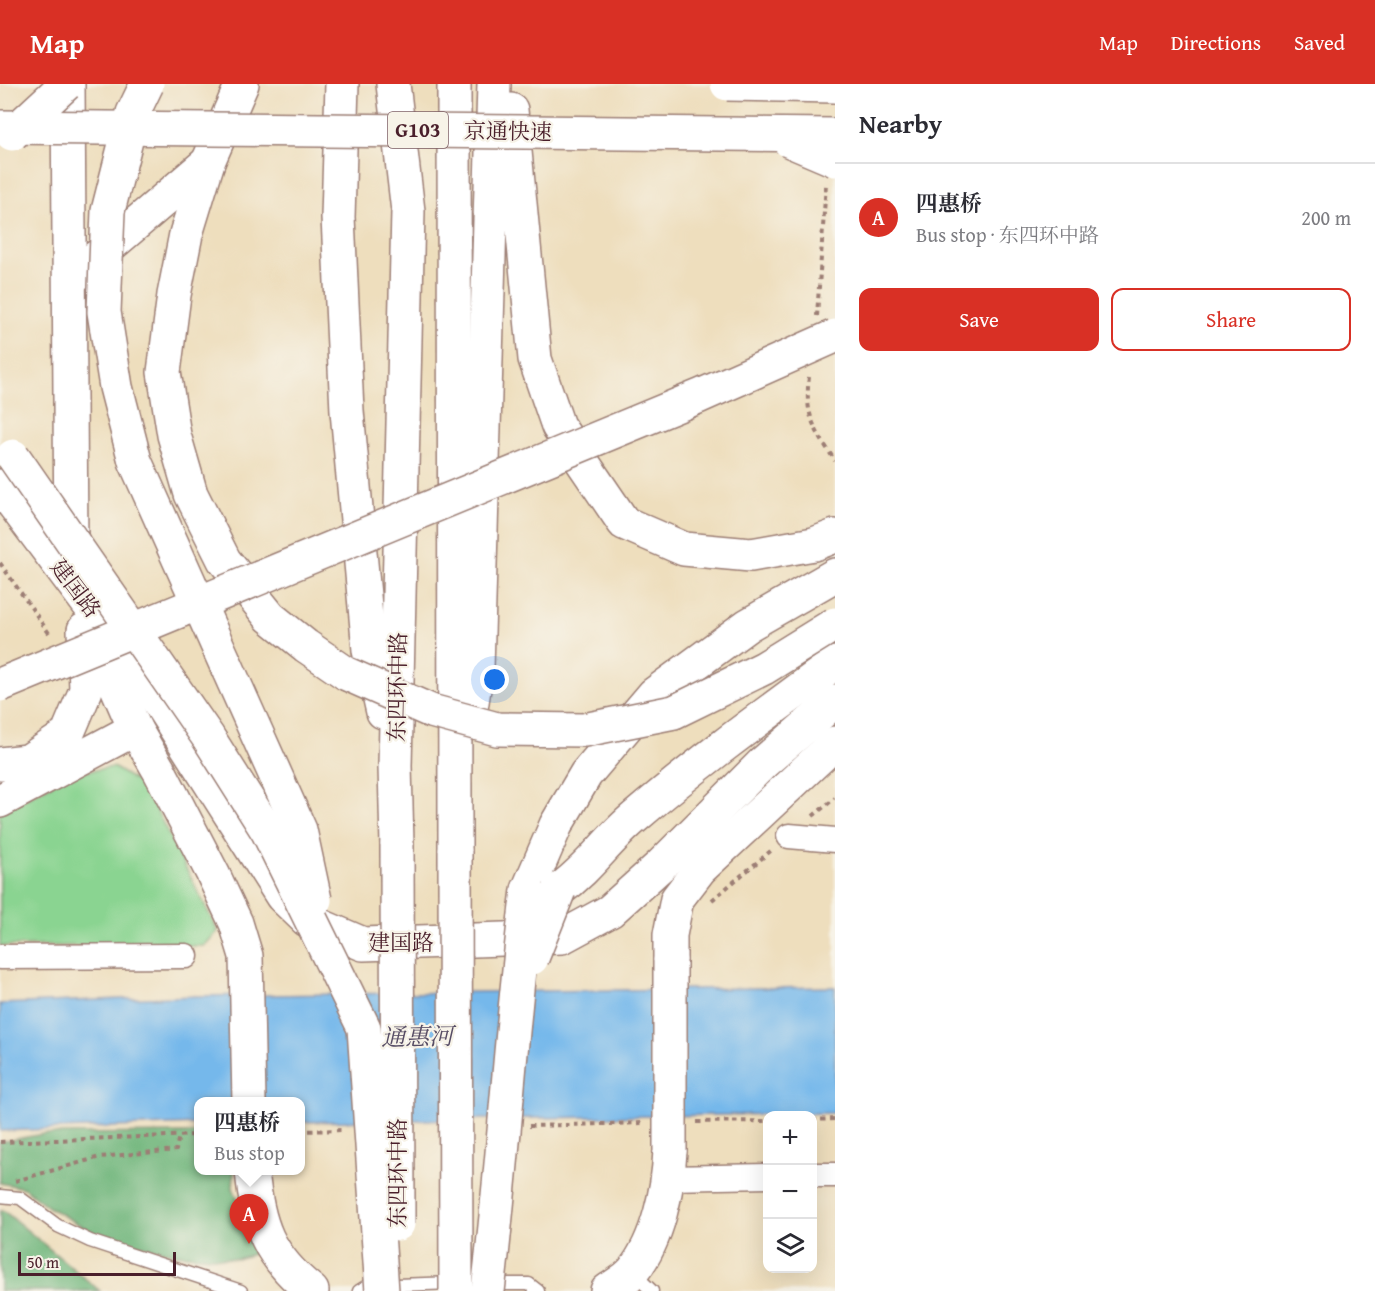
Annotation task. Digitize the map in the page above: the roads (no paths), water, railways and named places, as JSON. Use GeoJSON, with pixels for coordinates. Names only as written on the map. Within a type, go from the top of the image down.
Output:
{"type":"FeatureCollection","features":[{"type":"Feature","properties":{"kind":"main road"},"geometry":{"type":"LineString","coordinates":[[0,145],[67,84]]}},
{"type":"Feature","properties":{"kind":"main road"},"geometry":{"type":"LineString","coordinates":[[0,764],[28,761],[67,735],[86,690],[86,636],[72,581],[69,485],[70,280],[67,84]]}},
{"type":"Feature","properties":{"kind":"main road"},"geometry":{"type":"LineString","coordinates":[[147,84],[133,113],[108,211],[104,312],[116,387],[140,471],[300,830],[327,955]]}},
{"type":"Feature","properties":{"kind":"main road"},"geometry":{"type":"LineString","coordinates":[[242,84],[208,162],[186,234],[164,372],[174,435],[191,494],[224,560],[270,617],[306,646],[347,674],[431,711],[497,729],[584,730],[674,712],[764,669],[835,624]]}},
{"type":"Feature","properties":{"kind":"main road"},"geometry":{"type":"LineString","coordinates":[[342,84],[338,217],[347,411],[369,650],[395,766]]}},
{"type":"Feature","properties":{"kind":"main road","name":"东四环中路"},"geometry":{"type":"LineString","coordinates":[[393,84],[408,211],[395,766],[398,1291]]}},
{"type":"Feature","properties":{"kind":"main road"},"geometry":{"type":"LineString","coordinates":[[454,84],[456,1291]]}},
{"type":"Feature","properties":{"kind":"main road"},"geometry":{"type":"LineString","coordinates":[[455,811],[477,668],[494,84]]}},
{"type":"Feature","properties":{"kind":"main road"},"geometry":{"type":"LineString","coordinates":[[508,84],[535,359],[558,426],[618,515],[624,523],[684,549],[751,555],[814,544],[835,536]]}},
{"type":"Feature","properties":{"kind":"main road"},"geometry":{"type":"LineString","coordinates":[[727,84],[835,86]]}},
{"type":"Feature","properties":{"kind":"main road","name":"京通快速"},"geometry":{"type":"LineString","coordinates":[[0,127],[835,135]]}},
{"type":"Feature","properties":{"kind":"main road"},"geometry":{"type":"LineString","coordinates":[[772,134],[831,170]]}},
{"type":"Feature","properties":{"kind":"main road"},"geometry":{"type":"LineString","coordinates":[[70,280],[208,162]]}},
{"type":"Feature","properties":{"kind":"main road"},"geometry":{"type":"LineString","coordinates":[[0,685],[700,396],[825,332]]}},
{"type":"Feature","properties":{"kind":"main road"},"geometry":{"type":"LineString","coordinates":[[700,396],[823,366]]}},
{"type":"Feature","properties":{"kind":"main road"},"geometry":{"type":"LineString","coordinates":[[7,448],[208,737],[268,832],[364,1028],[382,1291]]}},
{"type":"Feature","properties":{"kind":"main road","name":"建国路"},"geometry":{"type":"LineString","coordinates":[[0,486],[141,674],[282,896],[307,920],[363,945],[562,937],[609,911],[660,866],[763,763],[835,702]]}},
{"type":"Feature","properties":{"kind":"main road"},"geometry":{"type":"LineString","coordinates":[[488,1291],[497,1215],[514,1002],[544,890],[556,825],[586,774],[654,694],[748,626],[835,574]]}},
{"type":"Feature","properties":{"kind":"main road"},"geometry":{"type":"LineString","coordinates":[[72,581],[135,729],[213,874],[236,924],[246,956],[249,1097]]}},
{"type":"Feature","properties":{"kind":"main road"},"geometry":{"type":"LineString","coordinates":[[544,890],[582,874],[632,820],[695,766],[835,663]]}},
{"type":"Feature","properties":{"kind":"main road"},"geometry":{"type":"LineString","coordinates":[[0,801],[135,729]]}},
{"type":"Feature","properties":{"kind":"main road"},"geometry":{"type":"LineString","coordinates":[[607,1291],[642,1282],[669,1165],[670,935],[677,899],[708,861],[835,743]]}},
{"type":"Feature","properties":{"kind":"main road"},"geometry":{"type":"LineString","coordinates":[[252,1175],[255,1204],[265,1237],[292,1285]]}},
{"type":"Feature","properties":{"kind":"street"},"geometry":{"type":"LineString","coordinates":[[789,836],[835,840]]}},
{"type":"Feature","properties":{"kind":"street"},"geometry":{"type":"LineString","coordinates":[[0,957],[186,956]]}},
{"type":"Feature","properties":{"kind":"street"},"geometry":{"type":"LineString","coordinates":[[669,1165],[763,1175]]}},
{"type":"Feature","properties":{"kind":"street"},"geometry":{"type":"LineString","coordinates":[[817,1175],[835,1175]]}},
{"type":"Feature","properties":{"kind":"lane"},"geometry":{"type":"LineString","coordinates":[[0,1196],[20,1198],[57,1226],[90,1241],[241,1291]]}},
{"type":"Feature","properties":{"kind":"lane"},"geometry":{"type":"LineString","coordinates":[[359,1291],[367,1286],[447,1283],[529,1284],[538,1291]]}},
{"type":"Feature","properties":{"kind":"water","name":"通惠河"},"geometry":{"type":"Polygon","coordinates":[[[835,987],[835,1113],[763,1111],[763,1114],[305,1122],[305,1097],[194,1097],[194,1124],[0,1131],[0,1004],[196,996],[835,987]]]}},
{"type":"Feature","properties":{"kind":"place","name":"四惠桥"},"geometry":{"type":"Point","coordinates":[249,1244]}}]}
